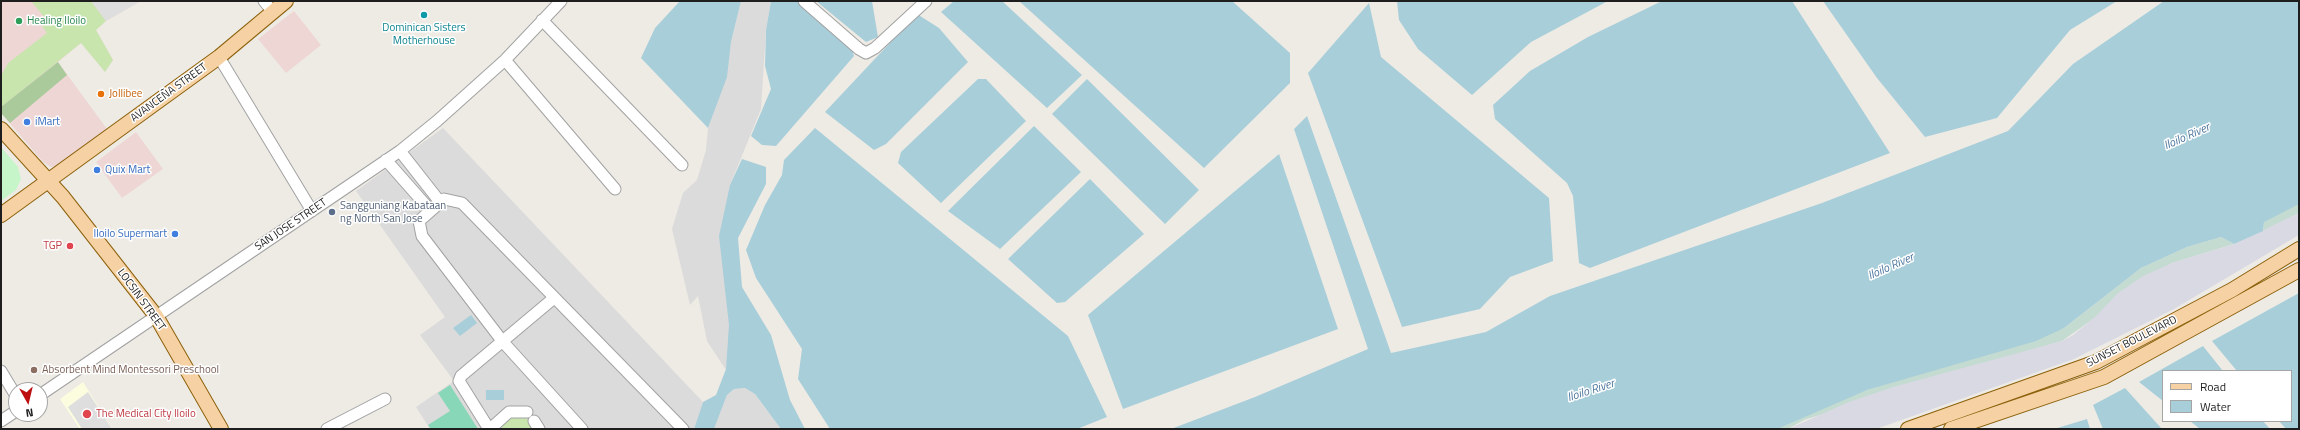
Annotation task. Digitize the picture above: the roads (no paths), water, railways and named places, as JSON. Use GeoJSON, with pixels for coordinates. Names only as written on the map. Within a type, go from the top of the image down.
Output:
{"type":"FeatureCollection","features":[{"type":"Feature","properties":{"kind":"main road","name":"AVANCEÑA STREET"},"geometry":{"type":"LineString","coordinates":[[1,215],[219,57],[286,1]]}},
{"type":"Feature","properties":{"kind":"main road","name":"LOCSIN STREET"},"geometry":{"type":"LineString","coordinates":[[1,129],[48,180],[156,316],[221,429]]}},
{"type":"Feature","properties":{"kind":"main road","name":"SUNSET BOULEVARD"},"geometry":{"type":"LineString","coordinates":[[1908,429],[2096,362],[2232,290],[2299,249]]}},
{"type":"Feature","properties":{"kind":"main road","name":"SUNSET BOULEVARD"},"geometry":{"type":"LineString","coordinates":[[1951,429],[2104,377],[2299,270]]}},
{"type":"Feature","properties":{"kind":"main road"},"geometry":{"type":"LineString","coordinates":[[2096,362],[2104,377]]}},
{"type":"Feature","properties":{"kind":"street"},"geometry":{"type":"LineString","coordinates":[[264,1],[273,12]]}},
{"type":"Feature","properties":{"kind":"street","name":"SAN JOSE STREET"},"geometry":{"type":"LineString","coordinates":[[48,390],[400,151],[437,121],[505,60],[561,1]]}},
{"type":"Feature","properties":{"kind":"street"},"geometry":{"type":"LineString","coordinates":[[804,1],[859,49],[866,52],[875,48],[926,1]]}},
{"type":"Feature","properties":{"kind":"street"},"geometry":{"type":"LineString","coordinates":[[542,20],[682,165]]}},
{"type":"Feature","properties":{"kind":"street"},"geometry":{"type":"LineString","coordinates":[[219,57],[312,211]]}},
{"type":"Feature","properties":{"kind":"street"},"geometry":{"type":"LineString","coordinates":[[505,60],[615,189]]}},
{"type":"Feature","properties":{"kind":"street"},"geometry":{"type":"LineString","coordinates":[[400,151],[440,202]]}},
{"type":"Feature","properties":{"kind":"street"},"geometry":{"type":"LineString","coordinates":[[386,160],[430,210]]}},
{"type":"Feature","properties":{"kind":"street"},"geometry":{"type":"LineString","coordinates":[[582,429],[502,342],[422,236],[419,221],[444,199],[462,204],[683,429]]}},
{"type":"Feature","properties":{"kind":"street"},"geometry":{"type":"LineString","coordinates":[[527,412],[509,412],[489,429],[459,381],[461,376],[554,298]]}},
{"type":"Feature","properties":{"kind":"street"},"geometry":{"type":"LineString","coordinates":[[1,371],[8,383]]}},
{"type":"Feature","properties":{"kind":"street"},"geometry":{"type":"LineString","coordinates":[[327,429],[385,399]]}},
{"type":"Feature","properties":{"kind":"water"},"geometry":{"type":"Polygon","coordinates":[[[680,1],[741,1],[731,42],[727,77],[708,128],[641,58],[655,28],[680,1]]]}},
{"type":"Feature","properties":{"kind":"water"},"geometry":{"type":"Polygon","coordinates":[[[771,1],[797,1],[851,46],[854,56],[776,146],[762,145],[751,136],[771,89],[765,66],[766,30],[771,1]]]}},
{"type":"Feature","properties":{"kind":"water"},"geometry":{"type":"Polygon","coordinates":[[[816,1],[872,1],[878,37],[866,42],[816,1]]]}},
{"type":"Feature","properties":{"kind":"water"},"geometry":{"type":"Polygon","coordinates":[[[954,1],[1002,1],[1082,75],[1047,108],[941,12],[954,1]]]}},
{"type":"Feature","properties":{"kind":"water"},"geometry":{"type":"Polygon","coordinates":[[[1019,1],[1232,1],[1290,53],[1290,83],[1204,168],[1019,1]]]}},
{"type":"Feature","properties":{"kind":"water"},"geometry":{"type":"Polygon","coordinates":[[[1397,1],[1608,1],[1531,42],[1472,95],[1418,49],[1399,20],[1397,1]]]}},
{"type":"Feature","properties":{"kind":"water"},"geometry":{"type":"Polygon","coordinates":[[[1662,1],[1792,1],[1890,153],[1590,268],[1579,263],[1573,196],[1567,183],[1495,119],[1493,105],[1530,71],[1588,37],[1662,1]]]}},
{"type":"Feature","properties":{"kind":"water"},"geometry":{"type":"Polygon","coordinates":[[[1823,1],[2117,1],[2070,30],[1997,118],[1925,137],[1877,78],[1823,1]]]}},
{"type":"Feature","properties":{"kind":"water","name":"Iloilo River"},"geometry":{"type":"Polygon","coordinates":[[[2164,1],[2299,1],[2299,204],[2264,222],[2263,231],[2234,244],[2221,237],[2187,247],[2141,268],[2064,328],[2036,341],[1867,390],[1777,429],[1171,429],[1255,397],[1368,349],[1294,129],[1307,116],[1391,353],[1486,332],[1550,296],[1822,203],[2008,131],[2073,64],[2164,1]]]}},
{"type":"Feature","properties":{"kind":"water"},"geometry":{"type":"Polygon","coordinates":[[[1369,3],[1381,57],[1549,198],[1553,261],[1510,277],[1480,309],[1402,327],[1308,73],[1369,3]]]}},
{"type":"Feature","properties":{"kind":"water"},"geometry":{"type":"Polygon","coordinates":[[[917,14],[939,28],[968,62],[886,144],[874,150],[825,112],[917,14]]]}},
{"type":"Feature","properties":{"kind":"water"},"geometry":{"type":"Polygon","coordinates":[[[978,79],[986,79],[1026,121],[941,203],[898,163],[901,152],[978,79]]]}},
{"type":"Feature","properties":{"kind":"water"},"geometry":{"type":"Polygon","coordinates":[[[1087,79],[1199,190],[1165,224],[1052,114],[1087,79]]]}},
{"type":"Feature","properties":{"kind":"water"},"geometry":{"type":"Polygon","coordinates":[[[1034,126],[1081,172],[1000,249],[948,211],[1034,126]]]}},
{"type":"Feature","properties":{"kind":"water"},"geometry":{"type":"Polygon","coordinates":[[[815,128],[1068,336],[1107,417],[1077,429],[830,429],[798,379],[802,349],[756,278],[746,250],[765,205],[782,175],[784,160],[815,128]]]}},
{"type":"Feature","properties":{"kind":"water"},"geometry":{"type":"Polygon","coordinates":[[[1279,154],[1338,329],[1123,409],[1088,315],[1279,154]]]}},
{"type":"Feature","properties":{"kind":"water"},"geometry":{"type":"Polygon","coordinates":[[[742,159],[766,167],[766,184],[738,238],[742,287],[771,335],[790,400],[805,429],[781,429],[755,394],[745,388],[734,389],[727,395],[714,429],[694,429],[703,402],[716,395],[726,369],[729,325],[719,236],[730,185],[742,159]]]}},
{"type":"Feature","properties":{"kind":"water"},"geometry":{"type":"Polygon","coordinates":[[[1090,179],[1144,234],[1065,302],[1057,303],[1008,259],[1090,179]]]}},
{"type":"Feature","properties":{"kind":"water"},"geometry":{"type":"Polygon","coordinates":[[[2299,293],[2299,429],[2286,429],[2280,422],[2292,422],[2292,370],[2236,370],[2212,341],[2299,293]]]}},
{"type":"Feature","properties":{"kind":"water"},"geometry":{"type":"Polygon","coordinates":[[[471,315],[477,323],[460,336],[453,328],[471,315]]]}},
{"type":"Feature","properties":{"kind":"water"},"geometry":{"type":"Polygon","coordinates":[[[2203,346],[2222,370],[2162,370],[2162,400],[2139,382],[2203,346]]]}},
{"type":"Feature","properties":{"kind":"water"},"geometry":{"type":"Polygon","coordinates":[[[2125,388],[2162,429],[2103,429],[2093,405],[2125,388]]]}},
{"type":"Feature","properties":{"kind":"water"},"geometry":{"type":"Polygon","coordinates":[[[486,390],[504,390],[504,400],[486,400],[486,390]]]}},
{"type":"Feature","properties":{"kind":"water"},"geometry":{"type":"Polygon","coordinates":[[[2087,419],[2090,429],[2054,429],[2087,419]]]}},
{"type":"Feature","properties":{"kind":"water"},"geometry":{"type":"Polygon","coordinates":[[[2191,422],[2264,422],[2270,429],[2200,429],[2191,422]]]}},
{"type":"Feature","properties":{"kind":"place","name":"Dominican Sisters Motherhouse"},"geometry":{"type":"Point","coordinates":[424,15]}},
{"type":"Feature","properties":{"kind":"place","name":"Healing Iloilo"},"geometry":{"type":"Point","coordinates":[19,21]}},
{"type":"Feature","properties":{"kind":"place","name":"Jollibee"},"geometry":{"type":"Point","coordinates":[101,94]}},
{"type":"Feature","properties":{"kind":"place","name":"iMart"},"geometry":{"type":"Point","coordinates":[27,122]}},
{"type":"Feature","properties":{"kind":"place","name":"Quix Mart"},"geometry":{"type":"Point","coordinates":[97,170]}},
{"type":"Feature","properties":{"kind":"place","name":"Sangguniang Kabataan ng North San Jose"},"geometry":{"type":"Point","coordinates":[332,212]}},
{"type":"Feature","properties":{"kind":"place","name":"Iloilo Supermart"},"geometry":{"type":"Point","coordinates":[175,234]}},
{"type":"Feature","properties":{"kind":"place","name":"TGP"},"geometry":{"type":"Point","coordinates":[70,246]}},
{"type":"Feature","properties":{"kind":"place","name":"Absorbent Mind Montessori Preschool"},"geometry":{"type":"Point","coordinates":[34,370]}},
{"type":"Feature","properties":{"kind":"place","name":"The Medical City Iloilo"},"geometry":{"type":"Point","coordinates":[87,414]}}]}
